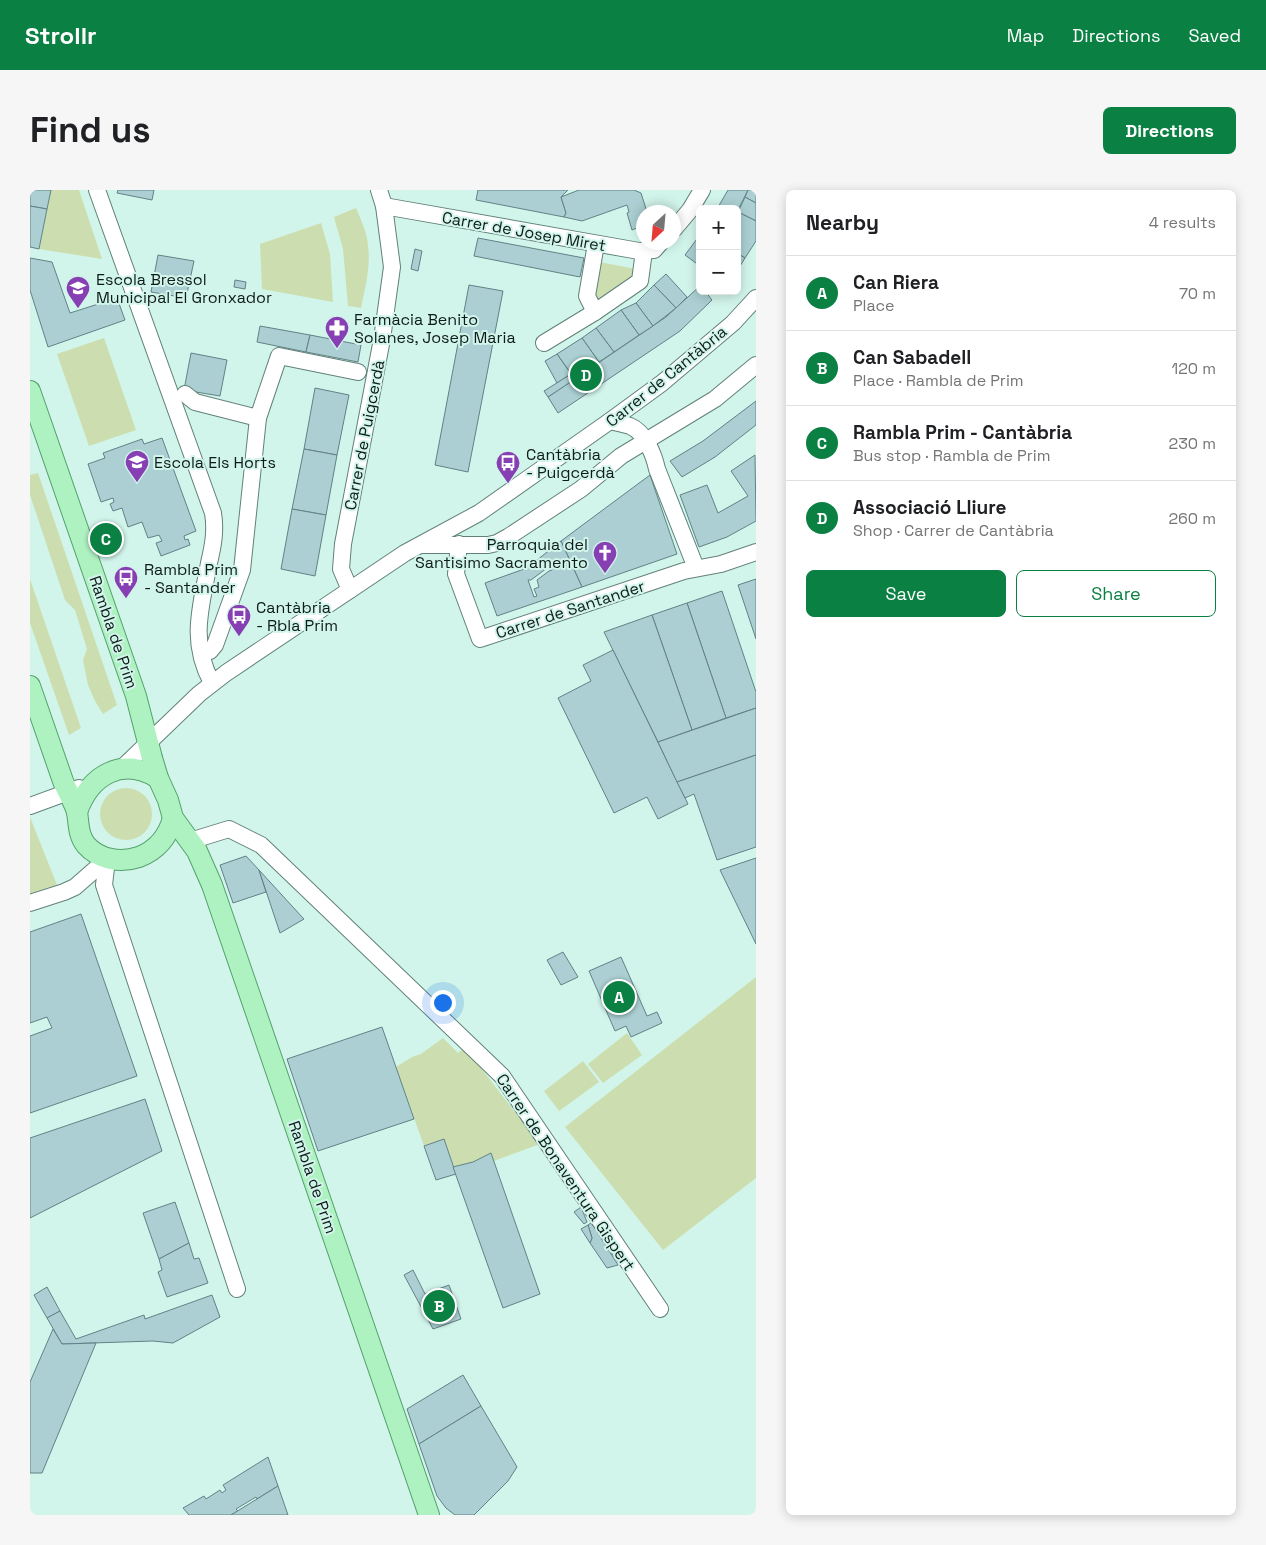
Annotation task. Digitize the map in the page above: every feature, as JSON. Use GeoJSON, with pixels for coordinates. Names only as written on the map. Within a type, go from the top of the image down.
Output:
{"type":"FeatureCollection","features":[{"type":"Feature","properties":{"kind":"main road","name":"Rambla de Prim"},"geometry":{"type":"LineString","coordinates":[[30,391],[136,696],[158,778],[168,800],[173,818],[190,841],[212,885],[429,1515]]}},
{"type":"Feature","properties":{"kind":"main road"},"geometry":{"type":"LineString","coordinates":[[30,686],[77,812],[77,825],[86,845],[107,859],[134,858],[156,847],[164,840],[173,818]]}},
{"type":"Feature","properties":{"kind":"main road"},"geometry":{"type":"LineString","coordinates":[[77,812],[86,793],[95,782],[106,775],[132,768],[143,770],[158,778]]}},
{"type":"Feature","properties":{"kind":"main road"},"geometry":{"type":"LineString","coordinates":[[156,847],[190,841]]}},
{"type":"Feature","properties":{"kind":"street"},"geometry":{"type":"LineString","coordinates":[[97,190],[213,513],[214,537],[198,629],[198,638],[206,672],[212,683]]}},
{"type":"Feature","properties":{"kind":"street","name":"Carrer de Puigcerdà"},"geometry":{"type":"LineString","coordinates":[[350,590],[341,569],[342,552],[382,339],[392,267],[384,206],[379,190]]}},
{"type":"Feature","properties":{"kind":"street"},"geometry":{"type":"LineString","coordinates":[[681,220],[690,210],[702,190]]}},
{"type":"Feature","properties":{"kind":"street","name":"Carrer de Josep Miret"},"geometry":{"type":"LineString","coordinates":[[384,206],[644,251]]}},
{"type":"Feature","properties":{"kind":"street"},"geometry":{"type":"LineString","coordinates":[[596,244],[587,296],[596,312]]}},
{"type":"Feature","properties":{"kind":"street"},"geometry":{"type":"LineString","coordinates":[[544,343],[596,312],[640,281],[644,251],[654,250]]}},
{"type":"Feature","properties":{"kind":"street","name":"Carrer de Cantàbria"},"geometry":{"type":"LineString","coordinates":[[120,770],[212,683],[420,545],[479,513],[610,422],[662,383],[733,323],[756,298]]}},
{"type":"Feature","properties":{"kind":"street"},"geometry":{"type":"LineString","coordinates":[[210,651],[215,645],[242,570],[258,418],[279,356],[358,372]]}},
{"type":"Feature","properties":{"kind":"street"},"geometry":{"type":"LineString","coordinates":[[420,545],[488,545],[497,543],[581,490],[621,456],[715,399],[756,365]]}},
{"type":"Feature","properties":{"kind":"street"},"geometry":{"type":"LineString","coordinates":[[185,394],[195,402],[258,418]]}},
{"type":"Feature","properties":{"kind":"street"},"geometry":{"type":"LineString","coordinates":[[610,422],[631,426],[639,432],[645,441],[656,460],[696,568]]}},
{"type":"Feature","properties":{"kind":"street","name":"Carrer de Santander"},"geometry":{"type":"LineString","coordinates":[[459,544],[456,564],[458,583],[480,639],[696,568],[721,564],[756,552]]}},
{"type":"Feature","properties":{"kind":"street"},"geometry":{"type":"LineString","coordinates":[[30,806],[95,782]]}},
{"type":"Feature","properties":{"kind":"street","name":"Carrer de Bonaventura Gispert"},"geometry":{"type":"LineString","coordinates":[[190,841],[229,829],[261,845],[502,1076],[660,1309]]}},
{"type":"Feature","properties":{"kind":"street"},"geometry":{"type":"LineString","coordinates":[[30,903],[75,887],[107,859]]}},
{"type":"Feature","properties":{"kind":"street"},"geometry":{"type":"LineString","coordinates":[[107,859],[104,885],[237,1289]]}},
{"type":"Feature","properties":{"kind":"green space"},"geometry":{"type":"Polygon","coordinates":[[[51,190],[79,190],[102,259],[39,249],[51,190]]]}},
{"type":"Feature","properties":{"kind":"green space"},"geometry":{"type":"Polygon","coordinates":[[[356,208],[365,231],[369,253],[361,308],[348,306],[343,249],[334,217],[356,208]]]}},
{"type":"Feature","properties":{"kind":"green space"},"geometry":{"type":"Polygon","coordinates":[[[321,223],[330,254],[333,302],[262,289],[260,244],[321,223]]]}},
{"type":"Feature","properties":{"kind":"green space"},"geometry":{"type":"Polygon","coordinates":[[[599,262],[636,269],[632,280],[600,303],[592,300],[599,262]]]}},
{"type":"Feature","properties":{"kind":"green space"},"geometry":{"type":"Polygon","coordinates":[[[104,338],[136,430],[89,446],[57,354],[104,338]]]}},
{"type":"Feature","properties":{"kind":"green space"},"geometry":{"type":"Polygon","coordinates":[[[38,473],[117,705],[103,714],[88,685],[83,660],[87,649],[75,610],[65,600],[30,495],[30,475],[38,473]]]}},
{"type":"Feature","properties":{"kind":"green space"},"geometry":{"type":"Polygon","coordinates":[[[30,579],[81,728],[69,735],[30,623],[30,579]]]}},
{"type":"Feature","properties":{"kind":"green space"},"geometry":{"type":"Polygon","coordinates":[[[126,788],[136,790],[144,796],[150,804],[152,814],[150,824],[144,832],[136,838],[126,840],[116,838],[108,832],[102,824],[100,814],[102,804],[108,796],[116,790],[126,788]]]}},
{"type":"Feature","properties":{"kind":"green space"},"geometry":{"type":"Polygon","coordinates":[[[30,817],[57,885],[30,894],[30,817]]]}},
{"type":"Feature","properties":{"kind":"green space"},"geometry":{"type":"Polygon","coordinates":[[[756,977],[756,1178],[663,1250],[565,1127],[756,977]]]}},
{"type":"Feature","properties":{"kind":"green space"},"geometry":{"type":"Polygon","coordinates":[[[627,1033],[642,1055],[603,1083],[588,1064],[627,1033]]]}},
{"type":"Feature","properties":{"kind":"green space"},"geometry":{"type":"Polygon","coordinates":[[[443,1038],[458,1053],[465,1047],[514,1111],[518,1111],[540,1144],[494,1161],[473,1162],[454,1167],[444,1139],[424,1146],[396,1067],[421,1054],[443,1038]]]}},
{"type":"Feature","properties":{"kind":"green space"},"geometry":{"type":"Polygon","coordinates":[[[583,1061],[599,1082],[559,1111],[544,1091],[583,1061]]]}},
{"type":"Feature","properties":{"kind":"building"},"geometry":{"type":"Polygon","coordinates":[[[30,190],[51,190],[47,209],[30,206],[30,190]]]}},
{"type":"Feature","properties":{"kind":"building"},"geometry":{"type":"Polygon","coordinates":[[[118,190],[154,190],[152,200],[117,193],[118,190]]]}},
{"type":"Feature","properties":{"kind":"building"},"geometry":{"type":"Polygon","coordinates":[[[478,190],[568,190],[561,197],[566,213],[564,217],[476,200],[478,190]]]}},
{"type":"Feature","properties":{"kind":"building"},"geometry":{"type":"Polygon","coordinates":[[[579,190],[634,190],[641,193],[645,205],[636,205],[636,228],[632,230],[627,213],[629,212],[627,205],[582,221],[564,217],[566,213],[561,197],[579,190]]]}},
{"type":"Feature","properties":{"kind":"building"},"geometry":{"type":"Polygon","coordinates":[[[728,190],[748,190],[740,205],[719,205],[728,190]]]}},
{"type":"Feature","properties":{"kind":"building"},"geometry":{"type":"Polygon","coordinates":[[[748,190],[756,190],[756,203],[745,197],[748,190]]]}},
{"type":"Feature","properties":{"kind":"building"},"geometry":{"type":"Polygon","coordinates":[[[745,197],[756,203],[756,221],[741,214],[741,206],[745,197]]]}},
{"type":"Feature","properties":{"kind":"building"},"geometry":{"type":"Polygon","coordinates":[[[30,206],[47,209],[39,249],[30,247],[30,206]]]}},
{"type":"Feature","properties":{"kind":"building"},"geometry":{"type":"Polygon","coordinates":[[[741,214],[756,221],[756,241],[745,258],[741,256],[741,214]]]}},
{"type":"Feature","properties":{"kind":"building"},"geometry":{"type":"Polygon","coordinates":[[[478,238],[584,258],[580,277],[474,256],[478,238]]]}},
{"type":"Feature","properties":{"kind":"building"},"geometry":{"type":"Polygon","coordinates":[[[696,240],[696,263],[685,255],[696,240]]]}},
{"type":"Feature","properties":{"kind":"building"},"geometry":{"type":"Polygon","coordinates":[[[415,249],[422,251],[418,271],[411,269],[415,249]]]}},
{"type":"Feature","properties":{"kind":"building"},"geometry":{"type":"Polygon","coordinates":[[[158,255],[194,261],[186,298],[151,292],[158,255]]]}},
{"type":"Feature","properties":{"kind":"building"},"geometry":{"type":"Polygon","coordinates":[[[741,256],[745,258],[741,264],[741,256]]]}},
{"type":"Feature","properties":{"kind":"building","name":"Escola Bressol Municipal El Gronxador"},"geometry":{"type":"Polygon","coordinates":[[[30,258],[52,262],[70,313],[117,298],[125,320],[48,347],[30,290],[30,258]]]}},
{"type":"Feature","properties":{"kind":"building"},"geometry":{"type":"Polygon","coordinates":[[[666,274],[687,297],[676,308],[654,285],[666,274]]]}},
{"type":"Feature","properties":{"kind":"building"},"geometry":{"type":"Polygon","coordinates":[[[235,280],[246,282],[245,289],[234,287],[235,280]]]}},
{"type":"Feature","properties":{"kind":"building"},"geometry":{"type":"Polygon","coordinates":[[[469,285],[503,291],[468,472],[435,465],[469,285]]]}},
{"type":"Feature","properties":{"kind":"building"},"geometry":{"type":"Polygon","coordinates":[[[654,285],[676,308],[653,326],[636,303],[654,285]]]}},
{"type":"Feature","properties":{"kind":"building"},"geometry":{"type":"Polygon","coordinates":[[[696,290],[696,295],[708,295],[712,300],[680,331],[558,413],[548,397],[666,317],[696,290]]]}},
{"type":"Feature","properties":{"kind":"building"},"geometry":{"type":"Polygon","coordinates":[[[636,303],[653,326],[639,335],[621,310],[636,303]]]}},
{"type":"Feature","properties":{"kind":"building"},"geometry":{"type":"Polygon","coordinates":[[[621,310],[639,335],[614,352],[596,328],[621,310]]]}},
{"type":"Feature","properties":{"kind":"building"},"geometry":{"type":"Polygon","coordinates":[[[260,326],[310,335],[306,352],[257,342],[260,326]]]}},
{"type":"Feature","properties":{"kind":"building"},"geometry":{"type":"Polygon","coordinates":[[[596,328],[614,352],[599,362],[582,338],[596,328]]]}},
{"type":"Feature","properties":{"kind":"building"},"geometry":{"type":"Polygon","coordinates":[[[310,335],[361,345],[358,362],[306,352],[310,335]]]}},
{"type":"Feature","properties":{"kind":"building"},"geometry":{"type":"Polygon","coordinates":[[[582,338],[599,362],[575,379],[557,354],[582,338]]]}},
{"type":"Feature","properties":{"kind":"building"},"geometry":{"type":"Polygon","coordinates":[[[191,353],[227,360],[220,396],[184,390],[191,353]]]}},
{"type":"Feature","properties":{"kind":"building"},"geometry":{"type":"Polygon","coordinates":[[[557,354],[571,374],[557,383],[545,361],[557,354]]]}},
{"type":"Feature","properties":{"kind":"building"},"geometry":{"type":"Polygon","coordinates":[[[571,374],[575,379],[548,397],[544,391],[571,374]]]}},
{"type":"Feature","properties":{"kind":"building"},"geometry":{"type":"Polygon","coordinates":[[[315,388],[349,395],[337,455],[304,449],[315,388]]]}},
{"type":"Feature","properties":{"kind":"building"},"geometry":{"type":"Polygon","coordinates":[[[756,401],[756,425],[715,457],[682,477],[670,461],[703,441],[756,401]]]}},
{"type":"Feature","properties":{"kind":"building"},"geometry":{"type":"Polygon","coordinates":[[[162,438],[196,531],[184,536],[185,540],[188,539],[190,545],[161,556],[156,543],[162,541],[159,535],[148,538],[142,522],[128,527],[122,508],[113,511],[110,504],[114,502],[113,498],[101,502],[88,464],[105,458],[103,453],[142,439],[144,444],[162,438]]]}},
{"type":"Feature","properties":{"kind":"building"},"geometry":{"type":"Polygon","coordinates":[[[304,449],[337,455],[326,515],[292,509],[304,449]]]}},
{"type":"Feature","properties":{"kind":"building"},"geometry":{"type":"Polygon","coordinates":[[[755,455],[756,521],[727,537],[699,547],[680,495],[707,485],[718,513],[748,496],[731,471],[755,455]]]}},
{"type":"Feature","properties":{"kind":"building"},"geometry":{"type":"Polygon","coordinates":[[[650,475],[677,554],[582,587],[561,541],[650,475]]]}},
{"type":"Feature","properties":{"kind":"building"},"geometry":{"type":"Polygon","coordinates":[[[292,509],[326,515],[315,576],[281,569],[292,509]]]}},
{"type":"Feature","properties":{"kind":"building"},"geometry":{"type":"Polygon","coordinates":[[[561,541],[582,587],[497,616],[485,583],[527,568],[561,541]],[[548,565],[547,568],[531,580],[528,580],[534,597],[537,596],[534,589],[539,587],[537,580],[552,570],[548,565]]]}},
{"type":"Feature","properties":{"kind":"building"},"geometry":{"type":"Polygon","coordinates":[[[756,579],[756,639],[738,585],[756,579]]]}},
{"type":"Feature","properties":{"kind":"building"},"geometry":{"type":"Polygon","coordinates":[[[722,591],[756,692],[756,708],[726,718],[687,603],[722,591]]]}},
{"type":"Feature","properties":{"kind":"building"},"geometry":{"type":"Polygon","coordinates":[[[687,603],[726,718],[692,730],[652,615],[687,603]]]}},
{"type":"Feature","properties":{"kind":"building"},"geometry":{"type":"Polygon","coordinates":[[[652,615],[692,730],[658,742],[604,632],[652,615]]]}},
{"type":"Feature","properties":{"kind":"building"},"geometry":{"type":"Polygon","coordinates":[[[613,650],[688,804],[658,819],[647,797],[614,813],[558,698],[591,681],[583,665],[613,650]]]}},
{"type":"Feature","properties":{"kind":"building"},"geometry":{"type":"Polygon","coordinates":[[[756,708],[756,755],[677,782],[658,742],[756,708]]]}},
{"type":"Feature","properties":{"kind":"building"},"geometry":{"type":"Polygon","coordinates":[[[756,755],[756,847],[717,860],[694,794],[685,798],[677,782],[756,755]]]}},
{"type":"Feature","properties":{"kind":"building"},"geometry":{"type":"Polygon","coordinates":[[[246,856],[259,870],[266,892],[233,903],[220,865],[246,856]]]}},
{"type":"Feature","properties":{"kind":"building"},"geometry":{"type":"Polygon","coordinates":[[[756,858],[756,944],[720,870],[756,858]]]}},
{"type":"Feature","properties":{"kind":"building"},"geometry":{"type":"Polygon","coordinates":[[[259,870],[303,918],[304,919],[280,933],[259,870]]]}},
{"type":"Feature","properties":{"kind":"building"},"geometry":{"type":"Polygon","coordinates":[[[81,914],[137,1076],[30,1113],[30,1036],[52,1028],[47,1017],[30,1023],[30,932],[81,914]]]}},
{"type":"Feature","properties":{"kind":"building"},"geometry":{"type":"Polygon","coordinates":[[[563,952],[578,977],[561,985],[547,960],[563,952]]]}},
{"type":"Feature","properties":{"kind":"building"},"geometry":{"type":"Polygon","coordinates":[[[621,957],[647,1016],[657,1012],[662,1023],[631,1037],[626,1026],[615,1031],[589,971],[621,957]]]}},
{"type":"Feature","properties":{"kind":"building"},"geometry":{"type":"Polygon","coordinates":[[[382,1027],[414,1119],[318,1151],[287,1059],[382,1027]]]}},
{"type":"Feature","properties":{"kind":"building"},"geometry":{"type":"Polygon","coordinates":[[[145,1099],[162,1151],[30,1218],[30,1138],[145,1099]]]}},
{"type":"Feature","properties":{"kind":"building"},"geometry":{"type":"Polygon","coordinates":[[[444,1139],[456,1174],[436,1180],[424,1146],[444,1139]]]}},
{"type":"Feature","properties":{"kind":"building"},"geometry":{"type":"Polygon","coordinates":[[[491,1153],[540,1294],[503,1308],[453,1167],[473,1162],[491,1153]]]}},
{"type":"Feature","properties":{"kind":"building"},"geometry":{"type":"Polygon","coordinates":[[[175,1202],[189,1243],[159,1259],[143,1213],[175,1202]]]}},
{"type":"Feature","properties":{"kind":"building"},"geometry":{"type":"Polygon","coordinates":[[[581,1207],[587,1222],[584,1224],[574,1212],[581,1207]]]}},
{"type":"Feature","properties":{"kind":"building"},"geometry":{"type":"Polygon","coordinates":[[[591,1223],[618,1265],[607,1268],[590,1243],[592,1238],[588,1225],[591,1223]]]}},
{"type":"Feature","properties":{"kind":"building"},"geometry":{"type":"Polygon","coordinates":[[[588,1225],[592,1238],[590,1243],[581,1229],[588,1225]]]}},
{"type":"Feature","properties":{"kind":"building"},"geometry":{"type":"Polygon","coordinates":[[[189,1243],[194,1259],[199,1258],[208,1283],[167,1297],[158,1272],[162,1270],[159,1259],[189,1243]]]}},
{"type":"Feature","properties":{"kind":"building"},"geometry":{"type":"Polygon","coordinates":[[[413,1270],[425,1294],[449,1285],[461,1319],[433,1329],[404,1275],[413,1270]]]}},
{"type":"Feature","properties":{"kind":"building"},"geometry":{"type":"Polygon","coordinates":[[[47,1287],[60,1311],[47,1318],[34,1295],[47,1287]]]}},
{"type":"Feature","properties":{"kind":"building"},"geometry":{"type":"Polygon","coordinates":[[[212,1295],[220,1317],[173,1343],[153,1341],[62,1344],[47,1318],[60,1311],[76,1339],[144,1315],[145,1319],[212,1295]]]}},
{"type":"Feature","properties":{"kind":"building"},"geometry":{"type":"Polygon","coordinates":[[[53,1329],[62,1344],[96,1343],[42,1473],[30,1473],[30,1382],[53,1329]]]}},
{"type":"Feature","properties":{"kind":"building"},"geometry":{"type":"Polygon","coordinates":[[[463,1375],[481,1406],[419,1444],[407,1409],[463,1375]]]}},
{"type":"Feature","properties":{"kind":"building"},"geometry":{"type":"Polygon","coordinates":[[[481,1406],[517,1467],[508,1481],[474,1515],[455,1515],[446,1508],[437,1496],[419,1444],[481,1406]]]}},
{"type":"Feature","properties":{"kind":"building"},"geometry":{"type":"Polygon","coordinates":[[[268,1457],[278,1486],[236,1509],[238,1511],[231,1515],[189,1515],[183,1508],[204,1496],[206,1499],[220,1490],[222,1493],[226,1490],[223,1485],[268,1457]]]}},
{"type":"Feature","properties":{"kind":"building"},"geometry":{"type":"Polygon","coordinates":[[[278,1486],[288,1515],[231,1515],[257,1499],[278,1486]]]}},
{"type":"Feature","properties":{"kind":"place","name":"Escola Bressol Municipal El Gronxador"},"geometry":{"type":"Point","coordinates":[78,309]}},
{"type":"Feature","properties":{"kind":"place","name":"Farmàcia Benito Solanes, Josep Maria"},"geometry":{"type":"Point","coordinates":[337,349]}},
{"type":"Feature","properties":{"kind":"place","name":"Associació Lliure"},"geometry":{"type":"Point","coordinates":[586,375]}},
{"type":"Feature","properties":{"kind":"place","name":"Escola Els Horts"},"geometry":{"type":"Point","coordinates":[137,483]}},
{"type":"Feature","properties":{"kind":"place","name":"Cantàbria - Puigcerdà"},"geometry":{"type":"Point","coordinates":[508,484]}},
{"type":"Feature","properties":{"kind":"place","name":"Rambla Prim - Cantàbria"},"geometry":{"type":"Point","coordinates":[106,539]}},
{"type":"Feature","properties":{"kind":"place","name":"Parroquia del Santisimo Sacramento"},"geometry":{"type":"Point","coordinates":[605,574]}},
{"type":"Feature","properties":{"kind":"place","name":"Rambla Prim - Santander"},"geometry":{"type":"Point","coordinates":[126,599]}},
{"type":"Feature","properties":{"kind":"place","name":"Cantàbria - Rbla Prim"},"geometry":{"type":"Point","coordinates":[239,637]}},
{"type":"Feature","properties":{"kind":"place","name":"Can Riera"},"geometry":{"type":"Point","coordinates":[619,997]}},
{"type":"Feature","properties":{"kind":"place","name":"Can Sabadell"},"geometry":{"type":"Point","coordinates":[439,1306]}}]}
